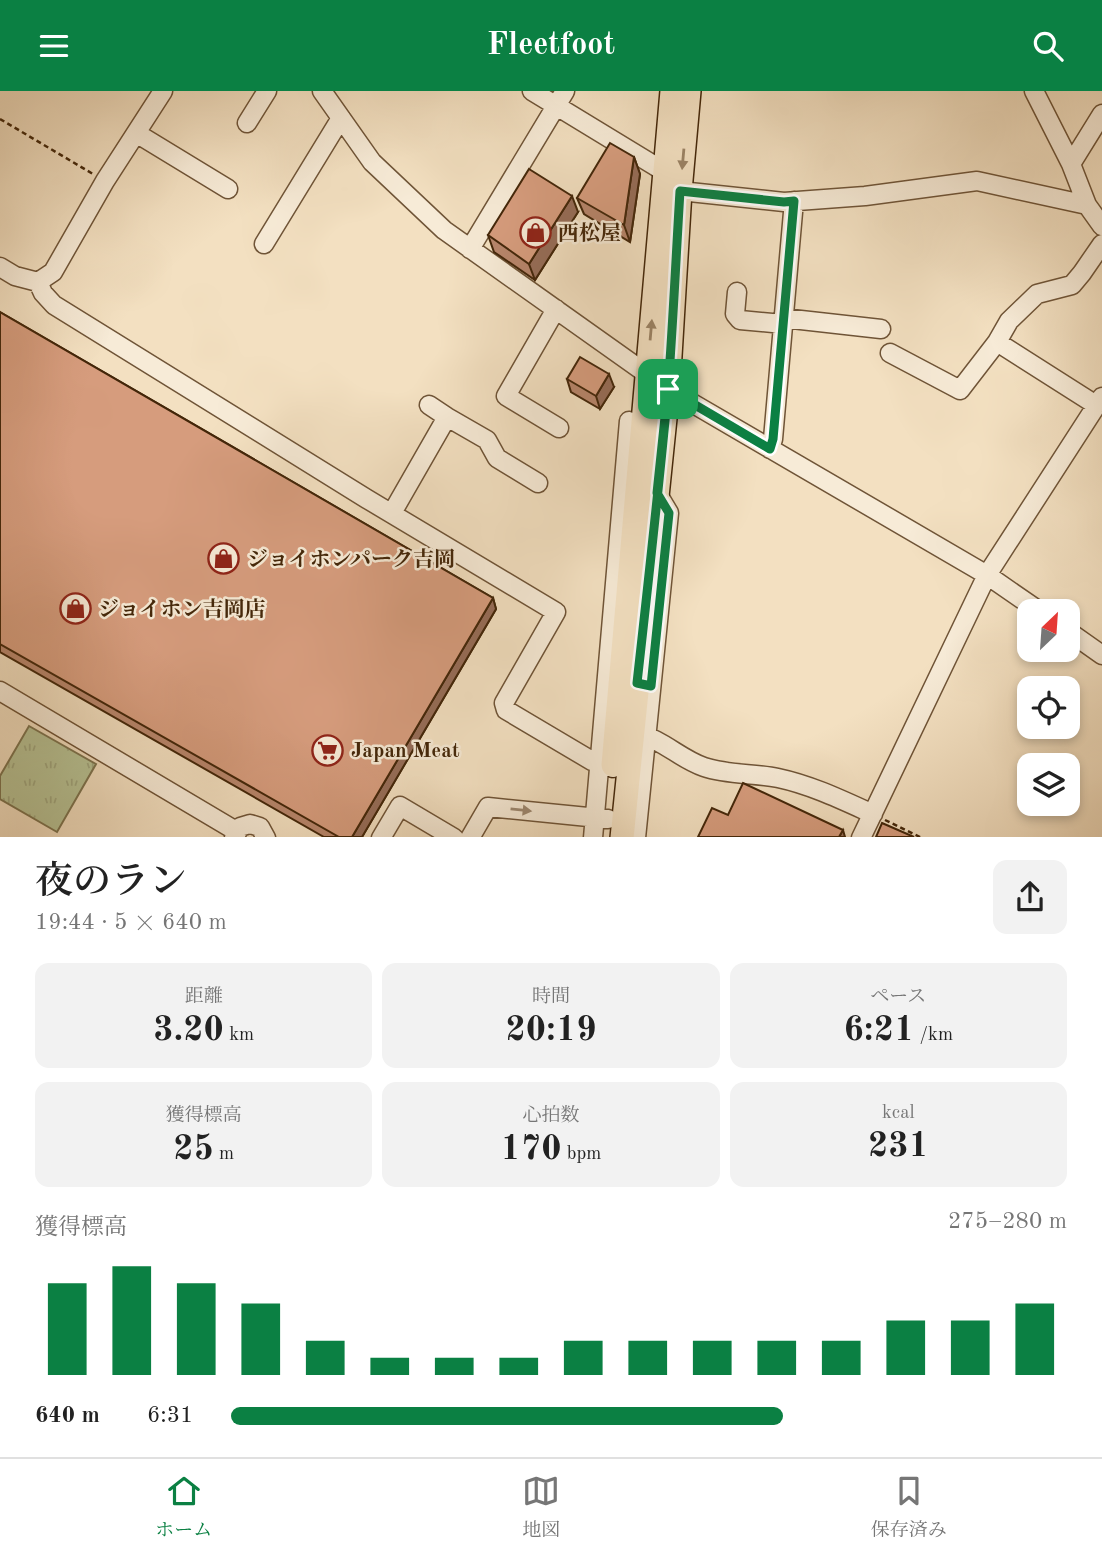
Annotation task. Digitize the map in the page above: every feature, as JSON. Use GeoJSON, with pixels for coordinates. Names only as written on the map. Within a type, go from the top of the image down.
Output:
{"type":"FeatureCollection","features":[{"type":"Feature","properties":{"kind":"main road"},"geometry":{"type":"LineString","coordinates":[[622,837],[639,735],[629,682],[629,503],[647,373],[672,91]]}},
{"type":"Feature","properties":{"kind":"main road"},"geometry":{"type":"LineString","coordinates":[[604,824],[607,767],[629,682],[651,561],[668,389],[689,91]]}},
{"type":"Feature","properties":{"kind":"street"},"geometry":{"type":"LineString","coordinates":[[38,282],[52,272],[105,181],[163,91]]}},
{"type":"Feature","properties":{"kind":"street"},"geometry":{"type":"LineString","coordinates":[[247,123],[267,91]]}},
{"type":"Feature","properties":{"kind":"street"},"geometry":{"type":"LineString","coordinates":[[322,91],[372,162],[444,230],[470,249],[668,389],[987,575],[1022,599]]}},
{"type":"Feature","properties":{"kind":"street"},"geometry":{"type":"LineString","coordinates":[[533,91],[561,98],[665,172]]}},
{"type":"Feature","properties":{"kind":"street"},"geometry":{"type":"LineString","coordinates":[[1034,91],[1071,164],[1087,205],[1102,226]]}},
{"type":"Feature","properties":{"kind":"street"},"geometry":{"type":"LineString","coordinates":[[470,249],[561,98]]}},
{"type":"Feature","properties":{"kind":"street"},"geometry":{"type":"LineString","coordinates":[[1071,164],[1102,114]]}},
{"type":"Feature","properties":{"kind":"street"},"geometry":{"type":"LineString","coordinates":[[264,244],[341,118]]}},
{"type":"Feature","properties":{"kind":"street"},"geometry":{"type":"LineString","coordinates":[[136,133],[228,189]]}},
{"type":"Feature","properties":{"kind":"street"},"geometry":{"type":"LineString","coordinates":[[680,191],[784,202],[977,181],[1087,205]]}},
{"type":"Feature","properties":{"kind":"street"},"geometry":{"type":"LineString","coordinates":[[770,449],[794,201]]}},
{"type":"Feature","properties":{"kind":"street"},"geometry":{"type":"LineString","coordinates":[[890,353],[960,390],[997,342],[1009,321],[1037,294],[1072,285],[1102,244]]}},
{"type":"Feature","properties":{"kind":"street"},"geometry":{"type":"LineString","coordinates":[[0,267],[15,276],[38,282]]}},
{"type":"Feature","properties":{"kind":"street"},"geometry":{"type":"LineString","coordinates":[[38,282],[43,293],[54,305],[556,612],[504,703],[506,710],[607,767]]}},
{"type":"Feature","properties":{"kind":"street"},"geometry":{"type":"LineString","coordinates":[[737,292],[735,314],[740,320],[881,330]]}},
{"type":"Feature","properties":{"kind":"street"},"geometry":{"type":"LineString","coordinates":[[556,309],[506,396],[559,428]]}},
{"type":"Feature","properties":{"kind":"street"},"geometry":{"type":"LineString","coordinates":[[862,837],[987,575],[1099,401],[997,342]]}},
{"type":"Feature","properties":{"kind":"street"},"geometry":{"type":"LineString","coordinates":[[429,405],[488,440],[497,458],[538,483]]}},
{"type":"Feature","properties":{"kind":"street"},"geometry":{"type":"LineString","coordinates":[[392,513],[447,417]]}},
{"type":"Feature","properties":{"kind":"street"},"geometry":{"type":"LineString","coordinates":[[629,421],[629,503]]}},
{"type":"Feature","properties":{"kind":"street"},"geometry":{"type":"LineString","coordinates":[[1080,639],[1102,655]]}},
{"type":"Feature","properties":{"kind":"street"},"geometry":{"type":"LineString","coordinates":[[0,691],[235,834],[245,825],[255,825],[264,831],[266,837]]}},
{"type":"Feature","properties":{"kind":"street"},"geometry":{"type":"LineString","coordinates":[[636,837],[639,735],[699,766],[722,773],[777,778],[812,787],[873,814]]}},
{"type":"Feature","properties":{"kind":"street"},"geometry":{"type":"LineString","coordinates":[[382,837],[400,806],[452,837]]}},
{"type":"Feature","properties":{"kind":"street"},"geometry":{"type":"LineString","coordinates":[[471,837],[488,807],[604,824]]}},
{"type":"Feature","properties":{"kind":"path"},"geometry":{"type":"LineString","coordinates":[[0,119],[105,181]]}},
{"type":"Feature","properties":{"kind":"path"},"geometry":{"type":"LineString","coordinates":[[873,814],[920,837]]}},
{"type":"Feature","properties":{"kind":"green space"},"geometry":{"type":"Polygon","coordinates":[[[29,726],[96,764],[57,832],[0,799],[0,776],[29,726]]]}},
{"type":"Feature","properties":{"kind":"building"},"geometry":{"type":"Polygon","coordinates":[[[610,143],[634,157],[624,225],[577,198],[610,143]]]}},
{"type":"Feature","properties":{"kind":"building","name":"西松屋"},"geometry":{"type":"Polygon","coordinates":[[[529,169],[572,196],[529,264],[488,235],[529,169]]]}},
{"type":"Feature","properties":{"kind":"building","name":"ジョイホンパーク吉岡"},"geometry":{"type":"Polygon","coordinates":[[[0,312],[493,598],[352,837],[339,837],[0,644],[0,312]]]}},
{"type":"Feature","properties":{"kind":"building"},"geometry":{"type":"Polygon","coordinates":[[[580,357],[609,374],[596,396],[567,379],[580,357]]]}},
{"type":"Feature","properties":{"kind":"building"},"geometry":{"type":"Polygon","coordinates":[[[743,783],[843,830],[839,837],[698,837],[712,808],[728,815],[743,783]]]}},
{"type":"Feature","properties":{"kind":"building"},"geometry":{"type":"Polygon","coordinates":[[[882,823],[914,837],[876,837],[882,823]]]}},
{"type":"Feature","properties":{"kind":"place","name":"西松屋"},"geometry":{"type":"Point","coordinates":[535,233]}},
{"type":"Feature","properties":{"kind":"place","name":"ジョイホンパーク吉岡"},"geometry":{"type":"Point","coordinates":[224,559]}},
{"type":"Feature","properties":{"kind":"place","name":"ジョイホン吉岡店"},"geometry":{"type":"Point","coordinates":[75,609]}},
{"type":"Feature","properties":{"kind":"place","name":"Japan Meat"},"geometry":{"type":"Point","coordinates":[328,750]}},
{"type":"Feature","properties":{"kind":"route"},"geometry":{"type":"LineString","coordinates":[[668,389],[657,493],[669,513],[651,686],[637,683],[651,561],[657,493],[668,389],[680,191],[794,201],[770,449],[668,389]]}}]}
